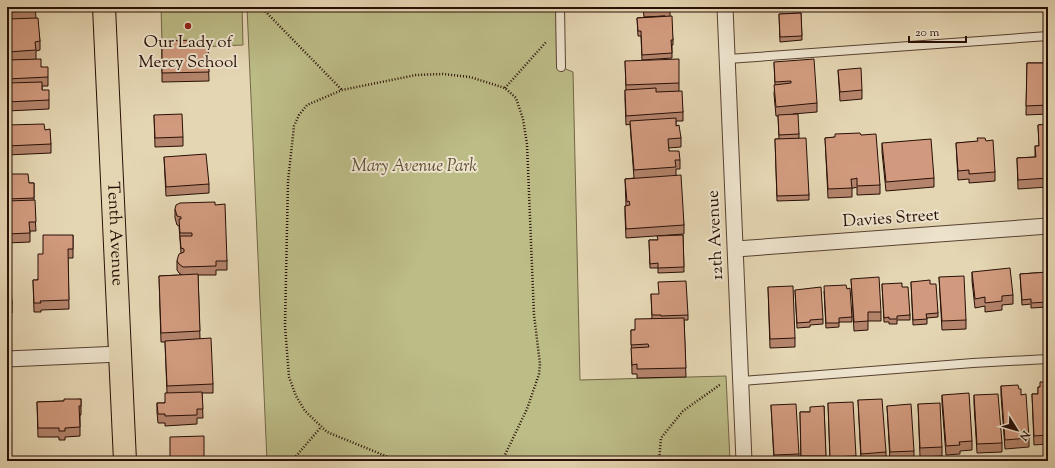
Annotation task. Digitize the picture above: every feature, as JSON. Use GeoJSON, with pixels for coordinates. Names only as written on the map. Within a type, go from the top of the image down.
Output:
{"type":"FeatureCollection","features":[{"type":"Feature","properties":{"kind":"main road","name":"Tenth Avenue"},"geometry":{"type":"LineString","coordinates":[[104,7],[125,461]]}},
{"type":"Feature","properties":{"kind":"street","name":"12th Avenue"},"geometry":{"type":"LineString","coordinates":[[725,7],[742,381],[744,461]]}},
{"type":"Feature","properties":{"kind":"street","name":"Davies Street"},"geometry":{"type":"LineString","coordinates":[[736,249],[1048,226]]}},
{"type":"Feature","properties":{"kind":"street"},"geometry":{"type":"LineString","coordinates":[[7,359],[120,354]]}},
{"type":"Feature","properties":{"kind":"lane"},"geometry":{"type":"LineString","coordinates":[[560,7],[561,67]]}},
{"type":"Feature","properties":{"kind":"lane"},"geometry":{"type":"LineString","coordinates":[[728,59],[1048,36]]}},
{"type":"Feature","properties":{"kind":"lane"},"geometry":{"type":"LineString","coordinates":[[742,381],[974,363],[1048,359]]}},
{"type":"Feature","properties":{"kind":"path"},"geometry":{"type":"LineString","coordinates":[[261,7],[342,90]]}},
{"type":"Feature","properties":{"kind":"path"},"geometry":{"type":"LineString","coordinates":[[505,88],[561,26]]}},
{"type":"Feature","properties":{"kind":"path"},"geometry":{"type":"LineString","coordinates":[[398,461],[327,432],[305,411],[296,396],[289,377],[285,326],[288,181],[294,126],[299,115],[307,105],[342,90],[416,75],[443,74],[470,77],[505,88],[516,98],[523,119],[527,144],[534,315],[540,364],[539,374],[527,409],[502,461]]}},
{"type":"Feature","properties":{"kind":"path"},"geometry":{"type":"LineString","coordinates":[[659,461],[661,438],[683,411],[721,384]]}},
{"type":"Feature","properties":{"kind":"path"},"geometry":{"type":"LineString","coordinates":[[292,461],[321,427]]}},
{"type":"Feature","properties":{"kind":"green space","name":"Our Lady of Mercy School"},"geometry":{"type":"Polygon","coordinates":[[[161,7],[242,7],[243,45],[199,47],[199,41],[162,42],[161,7]]]}},
{"type":"Feature","properties":{"kind":"green space","name":"Mary Avenue Park"},"geometry":{"type":"Polygon","coordinates":[[[247,7],[560,7],[561,67],[573,72],[580,380],[726,376],[730,461],[267,461],[247,7]]]}},
{"type":"Feature","properties":{"kind":"building"},"geometry":{"type":"Polygon","coordinates":[[[7,7],[35,7],[36,11],[7,12],[7,7]]]}},
{"type":"Feature","properties":{"kind":"building"},"geometry":{"type":"Polygon","coordinates":[[[644,7],[670,7],[644,8],[644,7]]]}},
{"type":"Feature","properties":{"kind":"building"},"geometry":{"type":"Polygon","coordinates":[[[801,13],[802,36],[780,37],[779,14],[801,13]]]}},
{"type":"Feature","properties":{"kind":"building"},"geometry":{"type":"Polygon","coordinates":[[[672,16],[672,53],[642,55],[641,31],[638,31],[637,18],[672,16]]]}},
{"type":"Feature","properties":{"kind":"building"},"geometry":{"type":"Polygon","coordinates":[[[38,18],[40,41],[35,42],[36,50],[8,52],[7,19],[38,18]]]}},
{"type":"Feature","properties":{"kind":"building"},"geometry":{"type":"Polygon","coordinates":[[[198,40],[198,48],[208,47],[209,72],[162,73],[162,41],[198,40]]]}},
{"type":"Feature","properties":{"kind":"building"},"geometry":{"type":"Polygon","coordinates":[[[41,59],[41,67],[48,67],[48,77],[7,79],[7,60],[41,59]]]}},
{"type":"Feature","properties":{"kind":"building"},"geometry":{"type":"Polygon","coordinates":[[[679,59],[679,83],[626,85],[625,61],[679,59]]]}},
{"type":"Feature","properties":{"kind":"building"},"geometry":{"type":"Polygon","coordinates":[[[814,59],[817,103],[776,107],[774,85],[791,83],[791,81],[775,82],[774,62],[814,59]]]}},
{"type":"Feature","properties":{"kind":"building"},"geometry":{"type":"Polygon","coordinates":[[[1027,63],[1048,63],[1048,105],[1026,106],[1027,63]]]}},
{"type":"Feature","properties":{"kind":"building"},"geometry":{"type":"Polygon","coordinates":[[[861,68],[862,90],[840,92],[838,70],[861,68]]]}},
{"type":"Feature","properties":{"kind":"building"},"geometry":{"type":"Polygon","coordinates":[[[42,82],[42,90],[49,90],[49,100],[7,102],[7,83],[42,82]]]}},
{"type":"Feature","properties":{"kind":"building"},"geometry":{"type":"Polygon","coordinates":[[[656,88],[656,92],[682,91],[683,112],[626,116],[625,90],[656,88]]]}},
{"type":"Feature","properties":{"kind":"building"},"geometry":{"type":"Polygon","coordinates":[[[182,114],[183,137],[155,138],[154,115],[182,114]]]}},
{"type":"Feature","properties":{"kind":"building"},"geometry":{"type":"Polygon","coordinates":[[[798,114],[799,134],[779,135],[778,115],[798,114]]]}},
{"type":"Feature","properties":{"kind":"building"},"geometry":{"type":"Polygon","coordinates":[[[676,118],[676,126],[679,125],[681,138],[668,139],[669,151],[679,151],[680,160],[675,160],[676,167],[634,170],[630,121],[676,118]]]}},
{"type":"Feature","properties":{"kind":"building"},"geometry":{"type":"Polygon","coordinates":[[[44,124],[45,130],[50,129],[51,144],[7,146],[7,125],[44,124]]]}},
{"type":"Feature","properties":{"kind":"building"},"geometry":{"type":"Polygon","coordinates":[[[1048,124],[1048,178],[1018,180],[1017,158],[1036,157],[1035,146],[1039,146],[1038,125],[1048,124]]]}},
{"type":"Feature","properties":{"kind":"building"},"geometry":{"type":"Polygon","coordinates":[[[860,133],[861,135],[876,134],[880,185],[857,186],[857,178],[851,179],[852,188],[828,189],[825,138],[835,137],[835,134],[860,133]]]}},
{"type":"Feature","properties":{"kind":"building"},"geometry":{"type":"Polygon","coordinates":[[[806,138],[809,195],[777,196],[775,139],[806,138]]]}},
{"type":"Feature","properties":{"kind":"building"},"geometry":{"type":"Polygon","coordinates":[[[977,138],[985,138],[986,141],[993,140],[995,172],[969,174],[969,170],[958,171],[956,143],[978,141],[977,138]]]}},
{"type":"Feature","properties":{"kind":"building"},"geometry":{"type":"Polygon","coordinates":[[[931,139],[934,178],[886,182],[882,143],[931,139]]]}},
{"type":"Feature","properties":{"kind":"building"},"geometry":{"type":"Polygon","coordinates":[[[206,154],[209,184],[166,187],[164,157],[206,154]]]}},
{"type":"Feature","properties":{"kind":"building"},"geometry":{"type":"Polygon","coordinates":[[[7,174],[28,174],[29,183],[34,183],[34,198],[7,199],[7,174]]]}},
{"type":"Feature","properties":{"kind":"building"},"geometry":{"type":"Polygon","coordinates":[[[681,175],[684,225],[626,229],[625,206],[630,205],[629,201],[627,202],[625,179],[681,175]]]}},
{"type":"Feature","properties":{"kind":"building"},"geometry":{"type":"Polygon","coordinates":[[[35,200],[36,222],[29,222],[30,233],[7,234],[7,201],[35,200]]]}},
{"type":"Feature","properties":{"kind":"building"},"geometry":{"type":"Polygon","coordinates":[[[215,202],[215,205],[225,204],[227,261],[216,261],[216,266],[183,267],[177,261],[179,254],[184,252],[184,249],[181,248],[180,236],[192,236],[192,233],[180,233],[179,219],[181,219],[181,217],[177,216],[175,209],[176,205],[180,203],[215,202]]]}},
{"type":"Feature","properties":{"kind":"building"},"geometry":{"type":"Polygon","coordinates":[[[43,235],[73,235],[73,249],[68,249],[69,300],[40,301],[41,303],[34,303],[33,280],[38,280],[38,254],[43,254],[43,235]]]}},
{"type":"Feature","properties":{"kind":"building"},"geometry":{"type":"Polygon","coordinates":[[[683,235],[684,267],[658,268],[658,263],[650,264],[649,240],[658,240],[657,236],[683,235]]]}},
{"type":"Feature","properties":{"kind":"building"},"geometry":{"type":"Polygon","coordinates":[[[7,265],[9,265],[9,269],[10,268],[12,304],[10,304],[10,306],[7,306],[7,265]]]}},
{"type":"Feature","properties":{"kind":"building"},"geometry":{"type":"Polygon","coordinates":[[[1010,268],[1013,295],[1002,296],[1002,301],[985,303],[985,297],[975,299],[972,272],[1010,268]]]}},
{"type":"Feature","properties":{"kind":"building"},"geometry":{"type":"Polygon","coordinates":[[[1048,272],[1047,302],[1031,303],[1031,299],[1022,300],[1020,274],[1048,272]]]}},
{"type":"Feature","properties":{"kind":"building"},"geometry":{"type":"Polygon","coordinates":[[[198,274],[200,331],[161,333],[159,276],[198,274]]]}},
{"type":"Feature","properties":{"kind":"building"},"geometry":{"type":"Polygon","coordinates":[[[964,276],[966,320],[942,321],[939,277],[964,276]]]}},
{"type":"Feature","properties":{"kind":"building"},"geometry":{"type":"Polygon","coordinates":[[[879,277],[881,312],[868,312],[868,321],[854,322],[851,279],[879,277]]]}},
{"type":"Feature","properties":{"kind":"building"},"geometry":{"type":"Polygon","coordinates":[[[930,280],[930,284],[936,284],[938,313],[926,314],[927,319],[913,320],[911,282],[930,280]]]}},
{"type":"Feature","properties":{"kind":"building"},"geometry":{"type":"Polygon","coordinates":[[[686,281],[688,315],[652,315],[651,294],[659,294],[658,282],[686,281]]]}},
{"type":"Feature","properties":{"kind":"building"},"geometry":{"type":"Polygon","coordinates":[[[902,283],[902,287],[908,287],[910,315],[897,316],[897,319],[889,319],[889,317],[884,318],[882,284],[902,283]]]}},
{"type":"Feature","properties":{"kind":"building"},"geometry":{"type":"Polygon","coordinates":[[[846,285],[847,289],[850,288],[852,317],[839,318],[839,323],[826,323],[824,286],[846,285]]]}},
{"type":"Feature","properties":{"kind":"building"},"geometry":{"type":"Polygon","coordinates":[[[793,286],[795,338],[770,339],[768,287],[793,286]]]}},
{"type":"Feature","properties":{"kind":"building"},"geometry":{"type":"Polygon","coordinates":[[[821,287],[823,319],[797,323],[795,290],[821,287]]]}},
{"type":"Feature","properties":{"kind":"building"},"geometry":{"type":"Polygon","coordinates":[[[684,318],[686,368],[637,369],[637,364],[632,365],[631,348],[649,347],[648,344],[631,345],[631,330],[635,330],[635,319],[684,318]]]}},
{"type":"Feature","properties":{"kind":"building"},"geometry":{"type":"Polygon","coordinates":[[[211,338],[213,384],[167,386],[165,341],[211,338]]]}},
{"type":"Feature","properties":{"kind":"building"},"geometry":{"type":"Polygon","coordinates":[[[1040,382],[1048,382],[1048,440],[1047,435],[1034,436],[1032,394],[1038,394],[1040,382]]]}},
{"type":"Feature","properties":{"kind":"building"},"geometry":{"type":"Polygon","coordinates":[[[1018,385],[1019,389],[1021,389],[1021,395],[1026,394],[1029,438],[1005,440],[1001,386],[1018,385]]]}},
{"type":"Feature","properties":{"kind":"building"},"geometry":{"type":"Polygon","coordinates":[[[202,392],[203,409],[197,409],[197,415],[165,416],[165,414],[158,414],[157,403],[165,403],[165,393],[202,392]]]}},
{"type":"Feature","properties":{"kind":"building"},"geometry":{"type":"Polygon","coordinates":[[[969,393],[972,441],[959,442],[960,445],[946,446],[942,395],[969,393]]]}},
{"type":"Feature","properties":{"kind":"building"},"geometry":{"type":"Polygon","coordinates":[[[998,394],[1002,443],[977,444],[974,395],[998,394]]]}},
{"type":"Feature","properties":{"kind":"building"},"geometry":{"type":"Polygon","coordinates":[[[64,399],[81,399],[81,406],[79,406],[80,427],[65,428],[65,431],[59,431],[59,428],[38,428],[37,402],[64,401],[64,399]]]}},
{"type":"Feature","properties":{"kind":"building"},"geometry":{"type":"Polygon","coordinates":[[[882,399],[886,452],[861,454],[858,400],[882,399]]]}},
{"type":"Feature","properties":{"kind":"building"},"geometry":{"type":"Polygon","coordinates":[[[853,402],[856,456],[830,457],[828,403],[853,402]]]}},
{"type":"Feature","properties":{"kind":"building"},"geometry":{"type":"Polygon","coordinates":[[[940,403],[942,447],[920,448],[918,404],[940,403]]]}},
{"type":"Feature","properties":{"kind":"building"},"geometry":{"type":"Polygon","coordinates":[[[796,404],[799,454],[774,455],[771,405],[796,404]]]}},
{"type":"Feature","properties":{"kind":"building"},"geometry":{"type":"Polygon","coordinates":[[[911,404],[914,451],[890,452],[887,406],[911,404]]]}},
{"type":"Feature","properties":{"kind":"building"},"geometry":{"type":"Polygon","coordinates":[[[824,406],[826,456],[801,456],[800,412],[810,412],[810,407],[824,406]]]}},
{"type":"Feature","properties":{"kind":"building"},"geometry":{"type":"Polygon","coordinates":[[[204,436],[204,461],[170,461],[170,437],[204,436]]]}},
{"type":"Feature","properties":{"kind":"place","name":"Our Lady of Mercy School"},"geometry":{"type":"Point","coordinates":[188,26]}}]}
